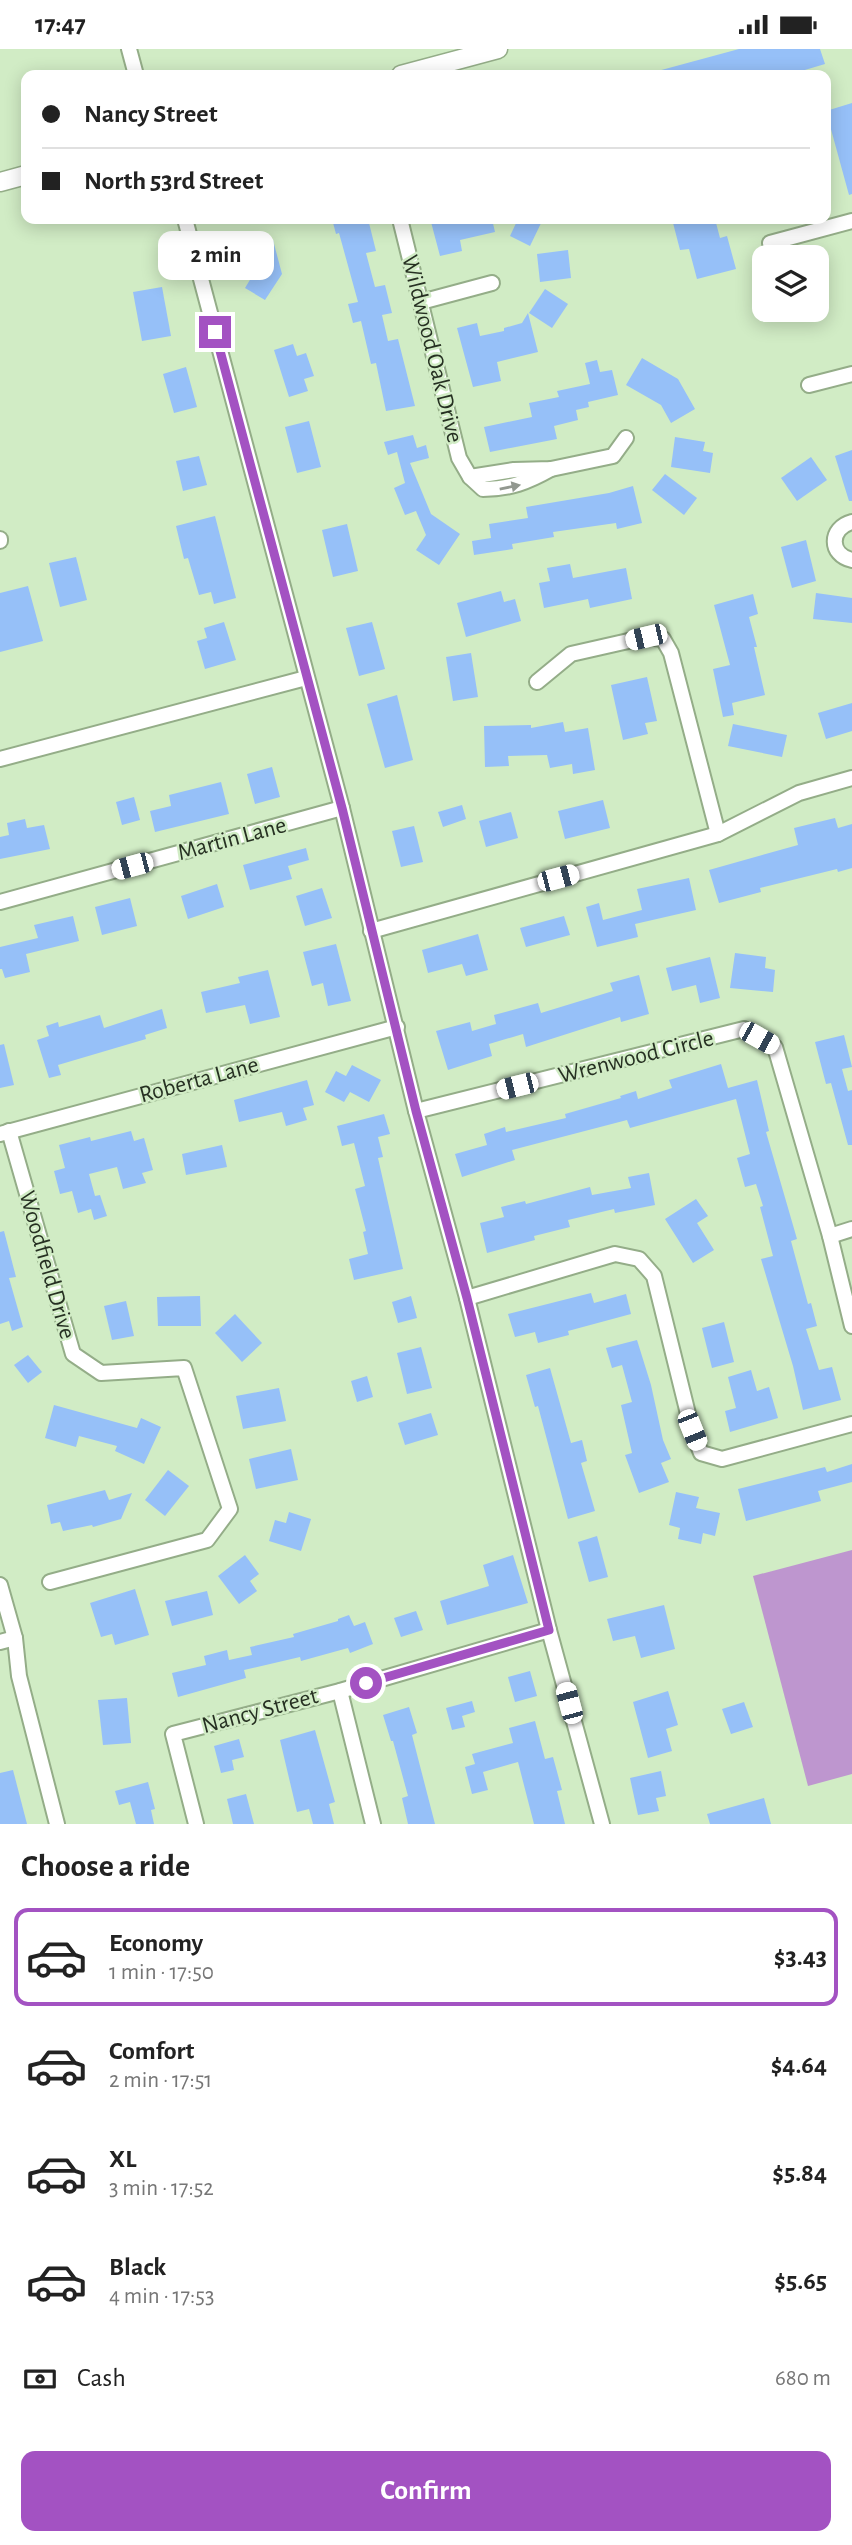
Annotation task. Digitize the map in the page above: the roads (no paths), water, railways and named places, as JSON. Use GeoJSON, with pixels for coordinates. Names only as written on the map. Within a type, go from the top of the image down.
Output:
{"type":"FeatureCollection","features":[{"type":"Feature","properties":{"kind":"street"},"geometry":{"type":"LineString","coordinates":[[129,49],[135,70]]}},
{"type":"Feature","properties":{"kind":"street"},"geometry":{"type":"LineString","coordinates":[[420,70],[498,49]]}},
{"type":"Feature","properties":{"kind":"street"},"geometry":{"type":"LineString","coordinates":[[0,182],[21,176]]}},
{"type":"Feature","properties":{"kind":"street"},"geometry":{"type":"LineString","coordinates":[[770,243],[852,221]]}},
{"type":"Feature","properties":{"kind":"street"},"geometry":{"type":"LineString","coordinates":[[186,224],[342,808],[416,1111],[467,1298],[549,1630],[602,1824]]}},
{"type":"Feature","properties":{"kind":"street","name":"Wildwood Oak Drive"},"geometry":{"type":"LineString","coordinates":[[401,224],[459,458],[470,477],[483,489],[504,489],[527,483],[551,470],[613,456],[626,439]]}},
{"type":"Feature","properties":{"kind":"street"},"geometry":{"type":"LineString","coordinates":[[421,302],[492,283]]}},
{"type":"Feature","properties":{"kind":"street"},"geometry":{"type":"LineString","coordinates":[[809,385],[852,374]]}},
{"type":"Feature","properties":{"kind":"street"},"geometry":{"type":"LineString","coordinates":[[852,522],[841,527],[834,544],[840,555],[852,561]]}},
{"type":"Feature","properties":{"kind":"street"},"geometry":{"type":"LineString","coordinates":[[537,682],[570,655],[646,637],[663,639],[671,653],[718,834]]}},
{"type":"Feature","properties":{"kind":"street"},"geometry":{"type":"LineString","coordinates":[[0,759],[306,678]]}},
{"type":"Feature","properties":{"kind":"street"},"geometry":{"type":"LineString","coordinates":[[371,931],[718,834],[799,793],[852,778]]}},
{"type":"Feature","properties":{"kind":"street","name":"Martin Lane"},"geometry":{"type":"LineString","coordinates":[[0,902],[342,808]]}},
{"type":"Feature","properties":{"kind":"street","name":"Roberta Lane"},"geometry":{"type":"LineString","coordinates":[[4,1132],[397,1027]]}},
{"type":"Feature","properties":{"kind":"street","name":"Wrenwood Circle"},"geometry":{"type":"LineString","coordinates":[[416,1111],[744,1030],[775,1047],[830,1236],[852,1326]]}},
{"type":"Feature","properties":{"kind":"street","name":"Woodfield Drive"},"geometry":{"type":"LineString","coordinates":[[4,1132],[73,1354],[101,1373],[184,1368],[230,1509],[207,1540],[50,1583]]}},
{"type":"Feature","properties":{"kind":"street"},"geometry":{"type":"LineString","coordinates":[[830,1236],[852,1229]]}},
{"type":"Feature","properties":{"kind":"street"},"geometry":{"type":"LineString","coordinates":[[467,1298],[615,1254],[639,1259],[654,1276],[692,1430],[701,1453],[722,1459],[852,1424]]}},
{"type":"Feature","properties":{"kind":"street"},"geometry":{"type":"LineString","coordinates":[[0,1585],[15,1638],[19,1676],[57,1824]]}},
{"type":"Feature","properties":{"kind":"street","name":"Nancy Street"},"geometry":{"type":"LineString","coordinates":[[196,1824],[173,1734],[340,1691],[549,1630]]}},
{"type":"Feature","properties":{"kind":"street"},"geometry":{"type":"LineString","coordinates":[[0,1642],[15,1638]]}},
{"type":"Feature","properties":{"kind":"street"},"geometry":{"type":"LineString","coordinates":[[340,1691],[373,1824]]}}]}
